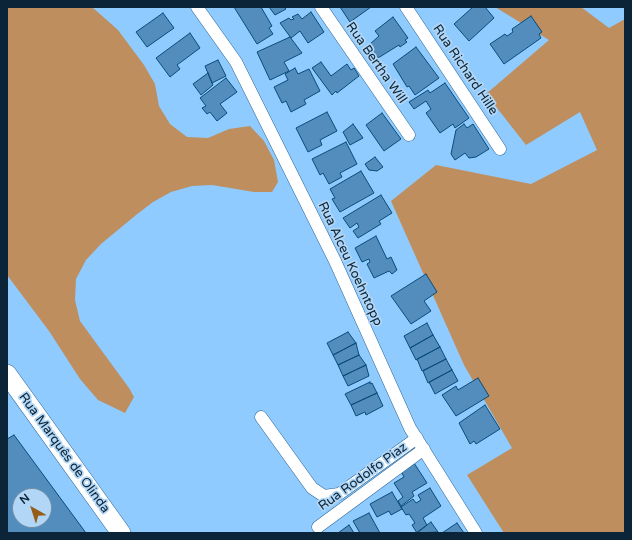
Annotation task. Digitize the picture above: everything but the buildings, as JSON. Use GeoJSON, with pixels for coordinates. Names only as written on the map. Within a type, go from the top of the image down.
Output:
{"type":"FeatureCollection","features":[{"type":"Feature","properties":{"kind":"main road","name":"Rua Marquês de Olinda"},"geometry":{"type":"LineString","coordinates":[[7,374],[121,533]]}},
{"type":"Feature","properties":{"kind":"street","name":"Rua Alceu Koehntopp"},"geometry":{"type":"LineString","coordinates":[[197,7],[236,62],[335,261],[410,428],[476,533]]}},
{"type":"Feature","properties":{"kind":"street","name":"Rua Bertha Will"},"geometry":{"type":"LineString","coordinates":[[321,7],[409,135]]}},
{"type":"Feature","properties":{"kind":"street","name":"Rua Richard Hille"},"geometry":{"type":"LineString","coordinates":[[406,7],[500,149]]}},
{"type":"Feature","properties":{"kind":"street"},"geometry":{"type":"LineString","coordinates":[[261,417],[312,488],[324,496],[339,494],[417,438]]}},
{"type":"Feature","properties":{"kind":"street","name":"Rua Rodolfo Piaz"},"geometry":{"type":"LineString","coordinates":[[318,527],[424,449]]}},
{"type":"Feature","properties":{"kind":"shaded area"},"geometry":{"type":"Polygon","coordinates":[[[7,7],[92,7],[118,30],[144,65],[155,84],[159,106],[170,124],[187,137],[208,138],[229,129],[250,126],[264,141],[274,160],[278,182],[272,192],[254,192],[212,185],[192,186],[171,192],[153,202],[136,215],[101,244],[86,260],[76,279],[75,300],[80,321],[134,397],[125,413],[98,400],[80,379],[49,331],[7,275],[7,7]]]}},
{"type":"Feature","properties":{"kind":"shaded area"},"geometry":{"type":"Polygon","coordinates":[[[495,7],[581,7],[609,28],[625,19],[625,533],[504,533],[467,475],[512,448],[464,365],[391,201],[436,165],[531,184],[597,150],[580,112],[526,145],[486,94],[549,40],[495,7]]]}}]}
